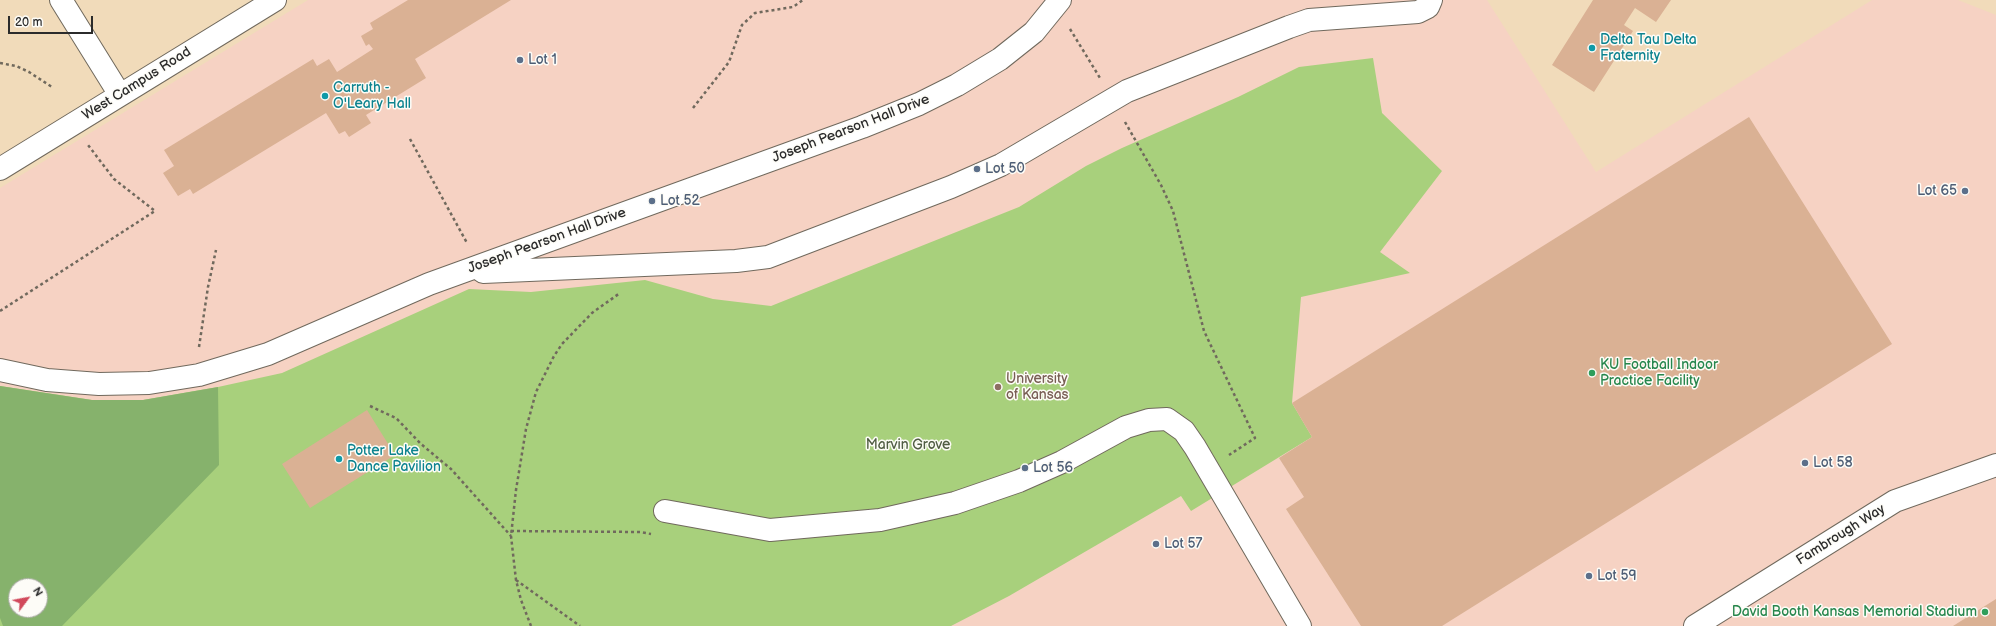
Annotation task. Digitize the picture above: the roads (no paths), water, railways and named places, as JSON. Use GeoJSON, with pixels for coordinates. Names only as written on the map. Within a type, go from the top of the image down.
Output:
{"type":"FeatureCollection","features":[{"type":"Feature","properties":{"kind":"street"},"geometry":{"type":"LineString","coordinates":[[61,0],[120,95]]}},
{"type":"Feature","properties":{"kind":"street","name":"West Campus Road"},"geometry":{"type":"LineString","coordinates":[[0,169],[275,0]]}},
{"type":"Feature","properties":{"kind":"street"},"geometry":{"type":"LineString","coordinates":[[462,273],[728,261],[768,257],[951,187],[1000,164],[1127,91],[1158,78],[1309,20],[1418,12],[1428,7],[1431,0]]}},
{"type":"Feature","properties":{"kind":"street","name":"Joseph Pearson Hall Drive"},"geometry":{"type":"LineString","coordinates":[[0,370],[47,380],[99,384],[149,383],[199,375],[268,354],[429,284],[848,133],[919,104],[957,85],[1000,59],[1034,32],[1057,4]]}},
{"type":"Feature","properties":{"kind":"street"},"geometry":{"type":"LineString","coordinates":[[665,512],[770,530],[880,520],[955,504],[1019,481],[1062,462],[1126,427],[1149,420],[1167,420],[1184,431],[1208,468],[1300,626]]}},
{"type":"Feature","properties":{"kind":"street","name":"Fambrough Way"},"geometry":{"type":"LineString","coordinates":[[1696,626],[1895,501],[1996,465]]}},
{"type":"Feature","properties":{"kind":"place","name":"Delta Tau Delta Fraternity"},"geometry":{"type":"Point","coordinates":[1592,48]}},
{"type":"Feature","properties":{"kind":"place","name":"Lot 1"},"geometry":{"type":"Point","coordinates":[520,60]}},
{"type":"Feature","properties":{"kind":"place","name":"Carruth - O'Leary Hall"},"geometry":{"type":"Point","coordinates":[325,96]}},
{"type":"Feature","properties":{"kind":"place","name":"Lot 50"},"geometry":{"type":"Point","coordinates":[977,169]}},
{"type":"Feature","properties":{"kind":"place","name":"Lot 65"},"geometry":{"type":"Point","coordinates":[1965,191]}},
{"type":"Feature","properties":{"kind":"place","name":"Lot 52"},"geometry":{"type":"Point","coordinates":[652,201]}},
{"type":"Feature","properties":{"kind":"place","name":"KU Football Indoor Practice Facility"},"geometry":{"type":"Point","coordinates":[1592,373]}},
{"type":"Feature","properties":{"kind":"place","name":"University of Kansas"},"geometry":{"type":"Point","coordinates":[998,387]}},
{"type":"Feature","properties":{"kind":"place","name":"Potter Lake Dance Pavilion"},"geometry":{"type":"Point","coordinates":[339,459]}},
{"type":"Feature","properties":{"kind":"place","name":"Lot 58"},"geometry":{"type":"Point","coordinates":[1805,463]}},
{"type":"Feature","properties":{"kind":"place","name":"Lot 56"},"geometry":{"type":"Point","coordinates":[1025,468]}},
{"type":"Feature","properties":{"kind":"place","name":"Lot 57"},"geometry":{"type":"Point","coordinates":[1156,544]}},
{"type":"Feature","properties":{"kind":"place","name":"Lot 59"},"geometry":{"type":"Point","coordinates":[1589,576]}},
{"type":"Feature","properties":{"kind":"place","name":"David Booth Kansas Memorial Stadium"},"geometry":{"type":"Point","coordinates":[1985,612]}},
{"type":"Feature","properties":{"kind":"park label","name":"Marvin Grove"},"geometry":{"type":"Point","coordinates":[908,445]}}]}
